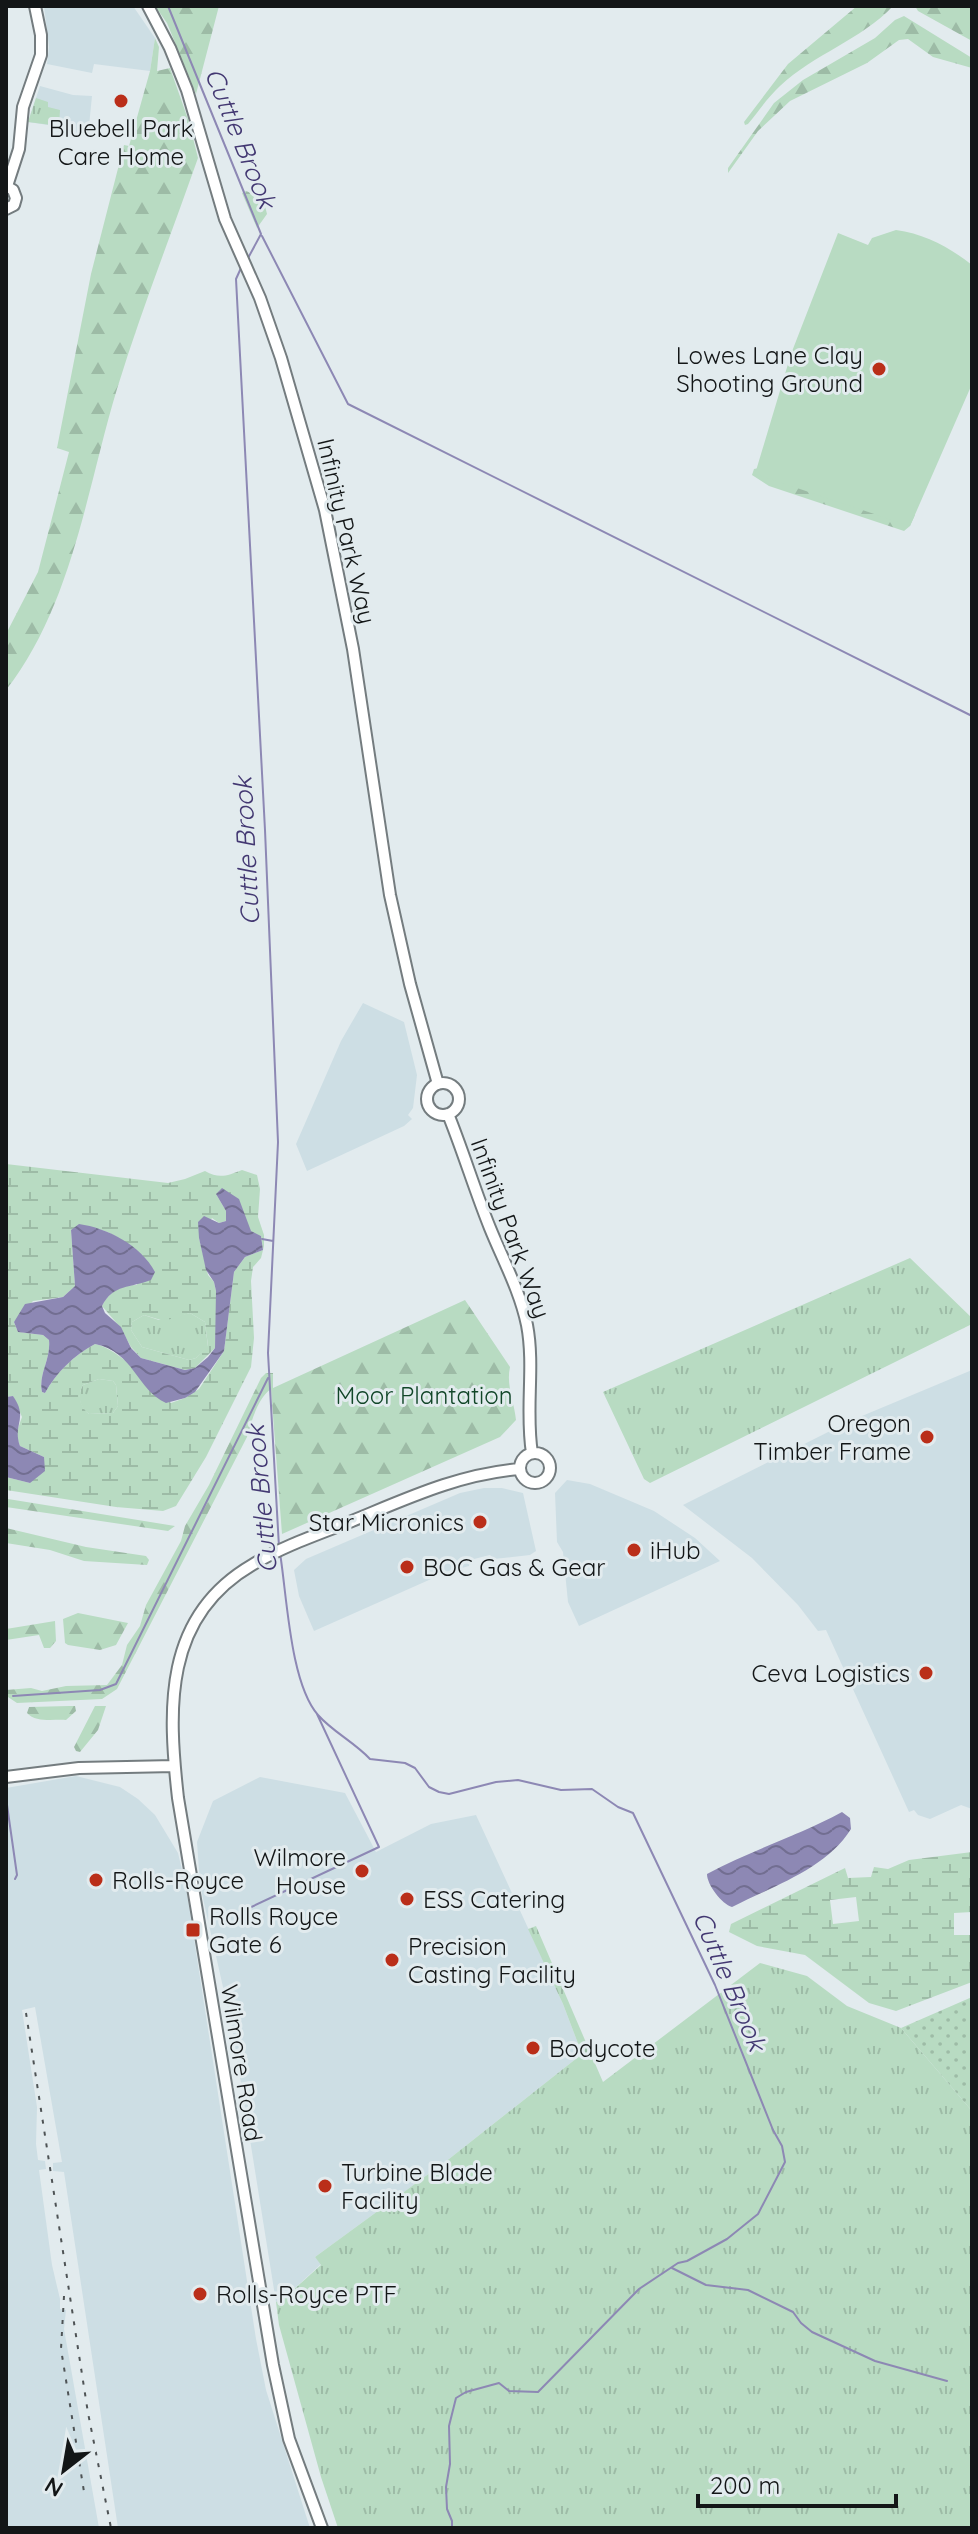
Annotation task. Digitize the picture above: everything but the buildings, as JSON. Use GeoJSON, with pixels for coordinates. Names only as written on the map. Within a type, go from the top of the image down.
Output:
{"type":"FeatureCollection","features":[{"type":"Feature","properties":{"kind":"street"},"geometry":{"type":"LineString","coordinates":[[6,209],[14,205],[16,198],[13,190],[6,186],[19,149],[23,107],[41,55],[41,35],[35,6]]}},
{"type":"Feature","properties":{"kind":"street","name":"Infinity Park Way"},"geometry":{"type":"LineString","coordinates":[[148,6],[180,71],[212,180],[291,390],[325,510],[353,649],[390,895],[410,984],[438,1084]]}},
{"type":"Feature","properties":{"kind":"street"},"geometry":{"type":"LineString","coordinates":[[438,1084],[453,1087],[458,1096],[457,1107],[448,1114],[437,1113],[429,1106],[428,1096],[438,1084]]}},
{"type":"Feature","properties":{"kind":"street","name":"Infinity Park Way"},"geometry":{"type":"LineString","coordinates":[[448,1114],[521,1302],[529,1340],[528,1416],[532,1453]]}},
{"type":"Feature","properties":{"kind":"street"},"geometry":{"type":"LineString","coordinates":[[532,1453],[543,1455],[550,1463],[547,1478],[533,1483],[524,1479],[520,1469],[523,1459],[532,1453]]}},
{"type":"Feature","properties":{"kind":"street"},"geometry":{"type":"LineString","coordinates":[[6,1777],[67,1768],[174,1766],[172,1690],[176,1670],[189,1634],[210,1601],[227,1583],[271,1555],[444,1483],[493,1471],[520,1469]]}},
{"type":"Feature","properties":{"kind":"street","name":"Wilmore Road"},"geometry":{"type":"LineString","coordinates":[[174,1766],[267,2336],[289,2439],[322,2528]]}},
{"type":"Feature","properties":{"kind":"shaded area"},"geometry":{"type":"Polygon","coordinates":[[[44,6],[133,6],[155,38],[150,71],[94,64],[92,73],[47,64],[49,47],[44,6]]]}},
{"type":"Feature","properties":{"kind":"shaded area"},"geometry":{"type":"Polygon","coordinates":[[[40,86],[73,95],[92,96],[88,136],[55,131],[55,126],[28,122],[40,86]]]}},
{"type":"Feature","properties":{"kind":"shaded area"},"geometry":{"type":"Polygon","coordinates":[[[363,1003],[404,1022],[417,1075],[413,1108],[408,1115],[412,1119],[404,1126],[307,1171],[296,1144],[341,1041],[363,1003]]]}},
{"type":"Feature","properties":{"kind":"shaded area"},"geometry":{"type":"Polygon","coordinates":[[[972,1370],[972,1809],[961,1805],[930,1819],[914,1810],[909,1812],[826,1630],[818,1631],[798,1605],[752,1558],[683,1505],[850,1421],[972,1370]]]}},
{"type":"Feature","properties":{"kind":"shaded area"},"geometry":{"type":"Polygon","coordinates":[[[567,1480],[590,1484],[654,1511],[695,1538],[720,1561],[579,1626],[568,1602],[563,1552],[557,1542],[555,1493],[567,1480]]]}},
{"type":"Feature","properties":{"kind":"shaded area"},"geometry":{"type":"Polygon","coordinates":[[[484,1488],[523,1493],[536,1551],[530,1555],[494,1559],[490,1555],[470,1560],[469,1566],[447,1572],[314,1631],[299,1596],[294,1570],[306,1559],[460,1493],[484,1488]]]}},
{"type":"Feature","properties":{"kind":"shaded area","name":"Rolls-Royce"},"geometry":{"type":"Polygon","coordinates":[[[76,1776],[120,1787],[138,1799],[155,1815],[178,1853],[186,1887],[256,2339],[266,2390],[310,2528],[118,2528],[64,2172],[53,2171],[53,2163],[62,2162],[35,2007],[22,2010],[37,2107],[38,2160],[45,2161],[46,2169],[39,2170],[60,2309],[66,2310],[64,2329],[99,2528],[6,2528],[6,1788],[76,1776]]]}},
{"type":"Feature","properties":{"kind":"shaded area","name":"Rolls-Royce"},"geometry":{"type":"Polygon","coordinates":[[[260,1777],[345,1793],[376,1852],[431,1824],[476,1815],[563,2004],[582,2054],[449,2159],[315,2257],[321,2264],[276,2302],[232,2027],[200,1885],[197,1842],[213,1801],[260,1777]]]}},
{"type":"Feature","properties":{"kind":"green space"},"geometry":{"type":"Polygon","coordinates":[[[155,6],[219,6],[196,94],[167,23],[155,6]]]}},
{"type":"Feature","properties":{"kind":"green space"},"geometry":{"type":"Polygon","coordinates":[[[857,6],[893,6],[867,28],[793,75],[745,125],[744,122],[788,64],[857,6]]]}},
{"type":"Feature","properties":{"kind":"green space"},"geometry":{"type":"Polygon","coordinates":[[[915,6],[972,6],[972,41],[918,11],[915,6]]]}},
{"type":"Feature","properties":{"kind":"green space"},"geometry":{"type":"Polygon","coordinates":[[[904,16],[972,58],[972,68],[933,57],[908,39],[899,40],[867,63],[790,101],[758,131],[728,173],[728,168],[774,103],[803,80],[875,38],[904,16]]]}},
{"type":"Feature","properties":{"kind":"green space"},"geometry":{"type":"Polygon","coordinates":[[[155,38],[159,47],[157,71],[170,68],[198,158],[126,360],[62,584],[28,657],[6,690],[6,634],[38,572],[69,452],[57,448],[91,274],[124,145],[129,146],[150,71],[155,38]]]}},
{"type":"Feature","properties":{"kind":"green space"},"geometry":{"type":"Polygon","coordinates":[[[36,98],[48,102],[48,107],[60,110],[59,126],[28,122],[36,98]]]}},
{"type":"Feature","properties":{"kind":"green space"},"geometry":{"type":"Polygon","coordinates":[[[246,191],[263,198],[267,214],[257,228],[242,193],[246,191]]]}},
{"type":"Feature","properties":{"kind":"green space","name":"Lowes Lane Clay Shooting Ground"},"geometry":{"type":"Polygon","coordinates":[[[896,230],[936,242],[972,265],[972,384],[910,526],[755,474],[791,354],[838,233],[868,245],[872,238],[896,230]]]}},
{"type":"Feature","properties":{"kind":"green space"},"geometry":{"type":"Polygon","coordinates":[[[774,465],[915,515],[904,531],[769,486],[752,475],[754,469],[774,465]]]}},
{"type":"Feature","properties":{"kind":"green space"},"geometry":{"type":"Polygon","coordinates":[[[6,1164],[168,1183],[205,1171],[223,1176],[242,1170],[257,1175],[260,1189],[258,1217],[264,1246],[263,1250],[261,1258],[253,1267],[251,1281],[254,1338],[251,1367],[206,1457],[176,1506],[163,1511],[116,1507],[6,1490],[6,1477],[30,1483],[44,1457],[20,1446],[16,1434],[22,1417],[13,1396],[6,1397],[6,1164]],[[216,1194],[226,1211],[226,1221],[219,1223],[212,1218],[199,1238],[208,1275],[216,1291],[215,1348],[195,1368],[185,1370],[141,1358],[102,1306],[116,1290],[137,1285],[143,1256],[102,1230],[71,1230],[75,1286],[63,1297],[33,1301],[14,1322],[18,1332],[43,1335],[49,1340],[42,1392],[45,1393],[73,1359],[95,1344],[124,1360],[171,1403],[199,1389],[224,1351],[234,1272],[245,1257],[263,1250],[261,1236],[251,1232],[216,1194]],[[190,1313],[164,1321],[144,1315],[132,1322],[131,1330],[142,1347],[189,1360],[196,1358],[208,1346],[205,1322],[190,1313]],[[99,1379],[83,1385],[80,1397],[89,1414],[113,1413],[118,1406],[113,1381],[99,1379]]]}},
{"type":"Feature","properties":{"kind":"green space"},"geometry":{"type":"Polygon","coordinates":[[[910,1258],[972,1318],[972,1324],[650,1483],[644,1479],[603,1392],[910,1258]]]}},
{"type":"Feature","properties":{"kind":"green space","name":"Moor Plantation"},"geometry":{"type":"Polygon","coordinates":[[[465,1300],[510,1367],[516,1420],[500,1437],[282,1534],[271,1389],[259,1404],[247,1437],[117,1689],[102,1699],[17,1703],[8,1697],[6,1690],[31,1688],[42,1691],[66,1686],[107,1685],[122,1665],[127,1645],[140,1626],[146,1605],[266,1373],[273,1373],[273,1388],[465,1300]]]}},
{"type":"Feature","properties":{"kind":"green space"},"geometry":{"type":"Polygon","coordinates":[[[190,1313],[205,1322],[208,1347],[196,1358],[189,1360],[142,1347],[131,1330],[132,1322],[144,1315],[159,1320],[190,1313]]]}},
{"type":"Feature","properties":{"kind":"green space"},"geometry":{"type":"Polygon","coordinates":[[[99,1379],[113,1381],[116,1385],[118,1406],[113,1413],[89,1414],[81,1404],[83,1385],[99,1379]]]}},
{"type":"Feature","properties":{"kind":"green space"},"geometry":{"type":"Polygon","coordinates":[[[6,1499],[175,1526],[168,1531],[6,1507],[6,1499]]]}},
{"type":"Feature","properties":{"kind":"green space"},"geometry":{"type":"Polygon","coordinates":[[[6,1528],[86,1547],[146,1556],[149,1560],[147,1565],[84,1561],[50,1550],[6,1543],[6,1528]]]}},
{"type":"Feature","properties":{"kind":"green space"},"geometry":{"type":"Polygon","coordinates":[[[78,1613],[128,1623],[116,1645],[100,1650],[68,1645],[65,1643],[63,1619],[78,1613]]]}},
{"type":"Feature","properties":{"kind":"green space"},"geometry":{"type":"Polygon","coordinates":[[[55,1621],[56,1641],[50,1648],[44,1648],[39,1635],[6,1640],[6,1629],[55,1621]]]}},
{"type":"Feature","properties":{"kind":"green space"},"geometry":{"type":"Polygon","coordinates":[[[75,1706],[76,1711],[66,1720],[40,1719],[27,1713],[29,1707],[75,1706]]]}},
{"type":"Feature","properties":{"kind":"green space"},"geometry":{"type":"Polygon","coordinates":[[[95,1706],[106,1706],[98,1730],[80,1752],[76,1751],[74,1747],[95,1706]]]}},
{"type":"Feature","properties":{"kind":"green space"},"geometry":{"type":"Polygon","coordinates":[[[972,1852],[972,1912],[954,1913],[954,1935],[972,1935],[972,1982],[896,2011],[869,2003],[805,1955],[757,1946],[729,1932],[731,1924],[845,1868],[848,1878],[871,1877],[874,1867],[888,1869],[909,1860],[972,1852]],[[856,1897],[830,1900],[833,1924],[859,1921],[856,1897]]]}},
{"type":"Feature","properties":{"kind":"green space"},"geometry":{"type":"Polygon","coordinates":[[[536,1926],[603,2082],[760,1963],[807,1976],[847,2006],[901,2028],[972,2111],[972,2528],[338,2528],[279,2325],[276,2302],[321,2265],[315,2257],[449,2159],[582,2054],[528,1929],[536,1926]]]}},
{"type":"Feature","properties":{"kind":"green space"},"geometry":{"type":"Polygon","coordinates":[[[972,1997],[972,2111],[901,2028],[972,1997]]]}},
{"type":"Feature","properties":{"kind":"water"},"geometry":{"type":"Polygon","coordinates":[[[222,1188],[239,1199],[251,1231],[261,1236],[263,1250],[245,1257],[234,1272],[224,1351],[195,1392],[166,1403],[148,1389],[118,1355],[95,1344],[73,1359],[45,1393],[42,1392],[49,1340],[43,1335],[18,1332],[14,1322],[25,1304],[63,1297],[75,1286],[71,1230],[79,1224],[101,1229],[122,1239],[149,1262],[155,1272],[151,1280],[111,1294],[102,1306],[105,1313],[121,1327],[131,1348],[141,1358],[185,1370],[195,1368],[208,1357],[215,1348],[216,1291],[206,1270],[198,1222],[204,1216],[219,1223],[226,1221],[226,1211],[216,1194],[222,1188]]]}},
{"type":"Feature","properties":{"kind":"water"},"geometry":{"type":"Polygon","coordinates":[[[13,1396],[20,1410],[20,1446],[44,1457],[45,1471],[30,1483],[6,1477],[6,1397],[13,1396]]]}},
{"type":"Feature","properties":{"kind":"water"},"geometry":{"type":"Polygon","coordinates":[[[842,1812],[850,1818],[851,1829],[828,1855],[798,1875],[732,1907],[712,1888],[707,1874],[842,1812]]]}},
{"type":"Feature","properties":{"kind":"waterway","name":"Cuttle Brook"},"geometry":{"type":"LineString","coordinates":[[168,6],[261,234],[247,260]]}},
{"type":"Feature","properties":{"kind":"waterway"},"geometry":{"type":"LineString","coordinates":[[262,236],[348,404],[972,716]]}},
{"type":"Feature","properties":{"kind":"waterway","name":"Cuttle Brook"},"geometry":{"type":"LineString","coordinates":[[241,268],[236,279],[278,1142],[268,1353],[279,1547]]}},
{"type":"Feature","properties":{"kind":"waterway"},"geometry":{"type":"LineString","coordinates":[[262,1239],[273,1241]]}},
{"type":"Feature","properties":{"kind":"waterway"},"geometry":{"type":"LineString","coordinates":[[13,1696],[100,1690],[116,1684],[268,1378]]}},
{"type":"Feature","properties":{"kind":"waterway","name":"Cuttle Brook"},"geometry":{"type":"LineString","coordinates":[[280,1553],[296,1661],[309,1701],[324,1721],[370,1759],[405,1763],[415,1768],[429,1787],[439,1792],[449,1794],[496,1782],[518,1780],[561,1790],[592,1789],[633,1813],[715,1985],[782,2146],[785,2162],[758,2214],[727,2239],[678,2263],[639,2289],[538,2392],[509,2391],[499,2383],[456,2398],[449,2426],[450,2464],[446,2487],[452,2528]]}},
{"type":"Feature","properties":{"kind":"waterway"},"geometry":{"type":"LineString","coordinates":[[247,1909],[379,1847],[317,1714]]}},
{"type":"Feature","properties":{"kind":"waterway"},"geometry":{"type":"LineString","coordinates":[[6,1798],[17,1875],[15,1879]]}},
{"type":"Feature","properties":{"kind":"waterway"},"geometry":{"type":"LineString","coordinates":[[672,2268],[706,2285],[748,2290],[793,2312],[812,2332],[875,2361],[947,2381]]}},
{"type":"Feature","properties":{"kind":"railway"},"geometry":{"type":"LineString","coordinates":[[26,2013],[88,2413],[111,2528]]}},
{"type":"Feature","properties":{"kind":"railway"},"geometry":{"type":"LineString","coordinates":[[64,2296],[61,2349],[85,2498]]}},
{"type":"Feature","properties":{"kind":"place","name":"Bluebell Park Care Home"},"geometry":{"type":"Point","coordinates":[121,101]}},
{"type":"Feature","properties":{"kind":"place","name":"Lowes Lane Clay Shooting Ground"},"geometry":{"type":"Point","coordinates":[879,369]}},
{"type":"Feature","properties":{"kind":"place","name":"Oregon Timber Frame"},"geometry":{"type":"Point","coordinates":[927,1437]}},
{"type":"Feature","properties":{"kind":"place","name":"Star Micronics"},"geometry":{"type":"Point","coordinates":[480,1522]}},
{"type":"Feature","properties":{"kind":"place","name":"iHub"},"geometry":{"type":"Point","coordinates":[634,1550]}},
{"type":"Feature","properties":{"kind":"place","name":"BOC Gas & Gear"},"geometry":{"type":"Point","coordinates":[407,1567]}},
{"type":"Feature","properties":{"kind":"place","name":"Ceva Logistics"},"geometry":{"type":"Point","coordinates":[926,1673]}},
{"type":"Feature","properties":{"kind":"place","name":"Wilmore House"},"geometry":{"type":"Point","coordinates":[362,1871]}},
{"type":"Feature","properties":{"kind":"place","name":"Rolls-Royce"},"geometry":{"type":"Point","coordinates":[96,1880]}},
{"type":"Feature","properties":{"kind":"place","name":"ESS Catering"},"geometry":{"type":"Point","coordinates":[407,1899]}},
{"type":"Feature","properties":{"kind":"place","name":"Rolls Royce Gate 6"},"geometry":{"type":"Point","coordinates":[193,1930]}},
{"type":"Feature","properties":{"kind":"place","name":"Precision Casting Facility"},"geometry":{"type":"Point","coordinates":[392,1960]}},
{"type":"Feature","properties":{"kind":"place","name":"Bodycote"},"geometry":{"type":"Point","coordinates":[533,2048]}},
{"type":"Feature","properties":{"kind":"place","name":"Turbine Blade Facility"},"geometry":{"type":"Point","coordinates":[325,2186]}},
{"type":"Feature","properties":{"kind":"place","name":"Rolls-Royce PTF"},"geometry":{"type":"Point","coordinates":[200,2294]}}]}
